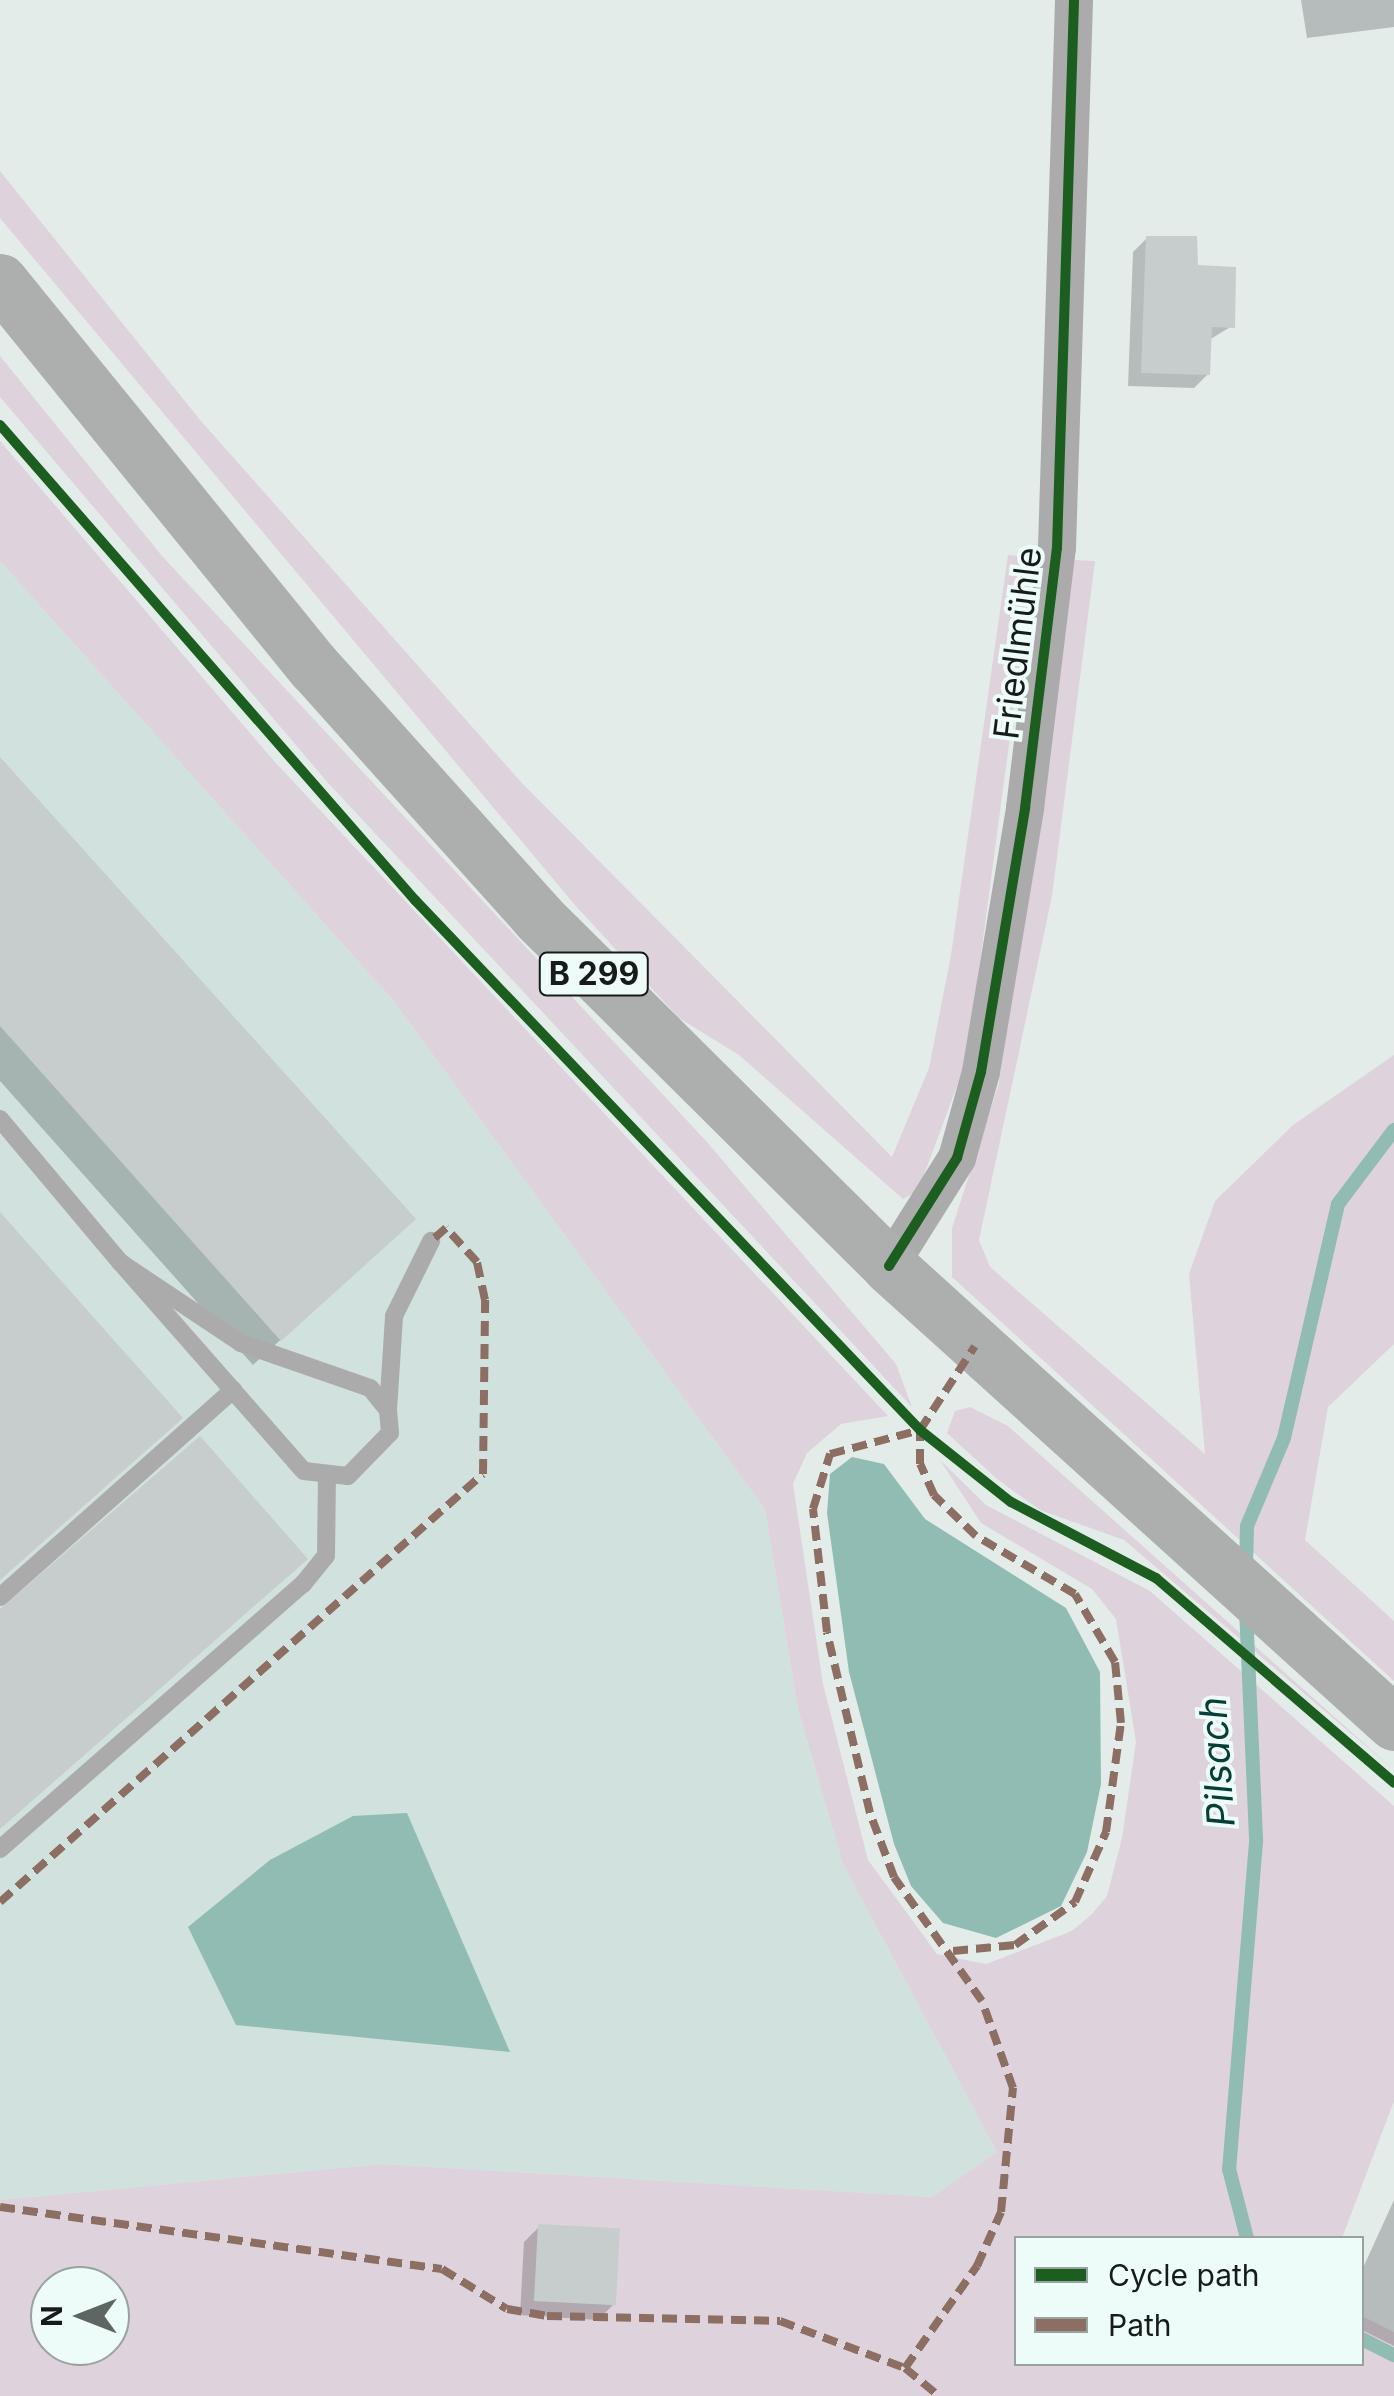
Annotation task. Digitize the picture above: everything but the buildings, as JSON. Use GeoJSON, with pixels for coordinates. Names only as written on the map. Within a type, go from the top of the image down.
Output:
{"type":"FeatureCollection","features":[{"type":"Feature","properties":{"kind":"main road","name":"B 299"},"geometry":{"type":"LineString","coordinates":[[0,281],[431,802],[889,1266],[1177,1535],[1394,1723]]}},
{"type":"Feature","properties":{"kind":"street","name":"Friedlmühle"},"geometry":{"type":"LineString","coordinates":[[889,1266],[957,1158],[1017,861],[1057,548],[1074,0]]}},
{"type":"Feature","properties":{"kind":"lane"},"geometry":{"type":"LineString","coordinates":[[0,1119],[304,1471],[327,1479],[367,1462],[390,1433],[394,1316],[431,1241]]}},
{"type":"Feature","properties":{"kind":"lane"},"geometry":{"type":"LineString","coordinates":[[121,1263],[242,1342],[370,1388],[388,1410]]}},
{"type":"Feature","properties":{"kind":"lane"},"geometry":{"type":"LineString","coordinates":[[0,1597],[232,1390]]}},
{"type":"Feature","properties":{"kind":"lane"},"geometry":{"type":"LineString","coordinates":[[0,1849],[303,1584],[326,1556],[327,1479]]}},
{"type":"Feature","properties":{"kind":"shaded area"},"geometry":{"type":"Polygon","coordinates":[[[0,171],[201,421],[521,782],[892,1157],[929,1068],[951,955],[1008,555],[1034,557],[967,1059],[918,1191],[903,1199],[739,1055],[679,1018],[574,904],[0,218],[0,171]]]}},
{"type":"Feature","properties":{"kind":"shaded area"},"geometry":{"type":"Polygon","coordinates":[[[0,356],[162,556],[707,1142],[896,1364],[912,1407],[329,784],[0,397],[0,356]]]}},
{"type":"Feature","properties":{"kind":"shaded area"},"geometry":{"type":"Polygon","coordinates":[[[0,441],[274,761],[888,1416],[841,1424],[807,1453],[793,1484],[823,1684],[868,1860],[937,1954],[986,1964],[1072,1931],[1092,1914],[1107,1896],[1122,1838],[1136,1742],[1116,1619],[1092,1589],[981,1523],[940,1460],[986,1505],[1150,1591],[1394,1806],[1394,2101],[1343,2236],[1014,2236],[1014,2366],[1364,2366],[1364,2317],[1394,2332],[1394,2396],[0,2396],[0,2200],[382,2164],[932,2197],[997,2152],[843,1864],[798,1709],[765,1509],[393,1000],[0,561],[0,441]]]}},
{"type":"Feature","properties":{"kind":"shaded area"},"geometry":{"type":"Polygon","coordinates":[[[1073,560],[1095,561],[1052,896],[979,1240],[990,1267],[1205,1454],[1189,1274],[1215,1201],[1293,1125],[1394,1055],[1394,1344],[1328,1407],[1305,1540],[1394,1621],[1394,1681],[952,1277],[952,1228],[999,1083],[1073,560]]]}},
{"type":"Feature","properties":{"kind":"shaded area"},"geometry":{"type":"Polygon","coordinates":[[[0,561],[393,1000],[765,1509],[798,1709],[843,1864],[997,2152],[932,2197],[382,2164],[0,2200],[0,561]]]}},
{"type":"Feature","properties":{"kind":"shaded area"},"geometry":{"type":"Polygon","coordinates":[[[970,1407],[1008,1426],[1394,1770],[1124,1540],[1040,1510],[997,1479],[947,1433],[955,1411],[970,1407]]]}},
{"type":"Feature","properties":{"kind":"shaded area"},"geometry":{"type":"Polygon","coordinates":[[[852,1457],[884,1464],[925,1519],[1066,1608],[1100,1672],[1101,1784],[1087,1852],[1061,1906],[996,1938],[943,1923],[911,1886],[894,1844],[849,1672],[827,1513],[830,1474],[852,1457]]]}},
{"type":"Feature","properties":{"kind":"shaded area"},"geometry":{"type":"Polygon","coordinates":[[[407,1813],[510,2052],[236,2025],[188,1927],[270,1860],[353,1816],[407,1813]]]}},
{"type":"Feature","properties":{"kind":"waterway","name":"Pilsach"},"geometry":{"type":"LineString","coordinates":[[1246,1567],[1247,1526],[1284,1438],[1338,1204],[1394,1130]]}},
{"type":"Feature","properties":{"kind":"waterway","name":"Pilsach"},"geometry":{"type":"LineString","coordinates":[[1246,1609],[1256,1842],[1229,2169],[1246,2236]]}},
{"type":"Feature","properties":{"kind":"waterway","name":"Pilsach"},"geometry":{"type":"LineString","coordinates":[[1364,2340],[1394,2355]]}},
{"type":"Feature","properties":{"kind":"marked path"},"geometry":{"type":"LineString","coordinates":[[0,1902],[483,1474],[485,1300],[477,1262],[446,1228],[431,1241]]}},
{"type":"Feature","properties":{"kind":"marked path"},"geometry":{"type":"LineString","coordinates":[[953,1951],[1015,1945],[1075,1902],[1106,1832],[1121,1723],[1115,1662],[1075,1594],[976,1536],[934,1495],[920,1464],[920,1430],[975,1346]]}},
{"type":"Feature","properties":{"kind":"marked path"},"geometry":{"type":"LineString","coordinates":[[905,2368],[977,2266],[1001,2212],[1013,2088],[982,2001],[894,1877],[870,1813],[827,1632],[813,1509],[830,1454],[920,1430]]}},
{"type":"Feature","properties":{"kind":"marked path"},"geometry":{"type":"LineString","coordinates":[[0,2207],[442,2269],[507,2309],[547,2316],[780,2321],[905,2368],[939,2396]]}},
{"type":"Feature","properties":{"kind":"cycle path"},"geometry":{"type":"LineString","coordinates":[[889,1266],[957,1158],[981,1072],[1025,808],[1057,548],[1074,0]]}},
{"type":"Feature","properties":{"kind":"cycle path"},"geometry":{"type":"LineString","coordinates":[[0,425],[415,900],[920,1430],[1011,1502],[1156,1578],[1394,1783]]}}]}
